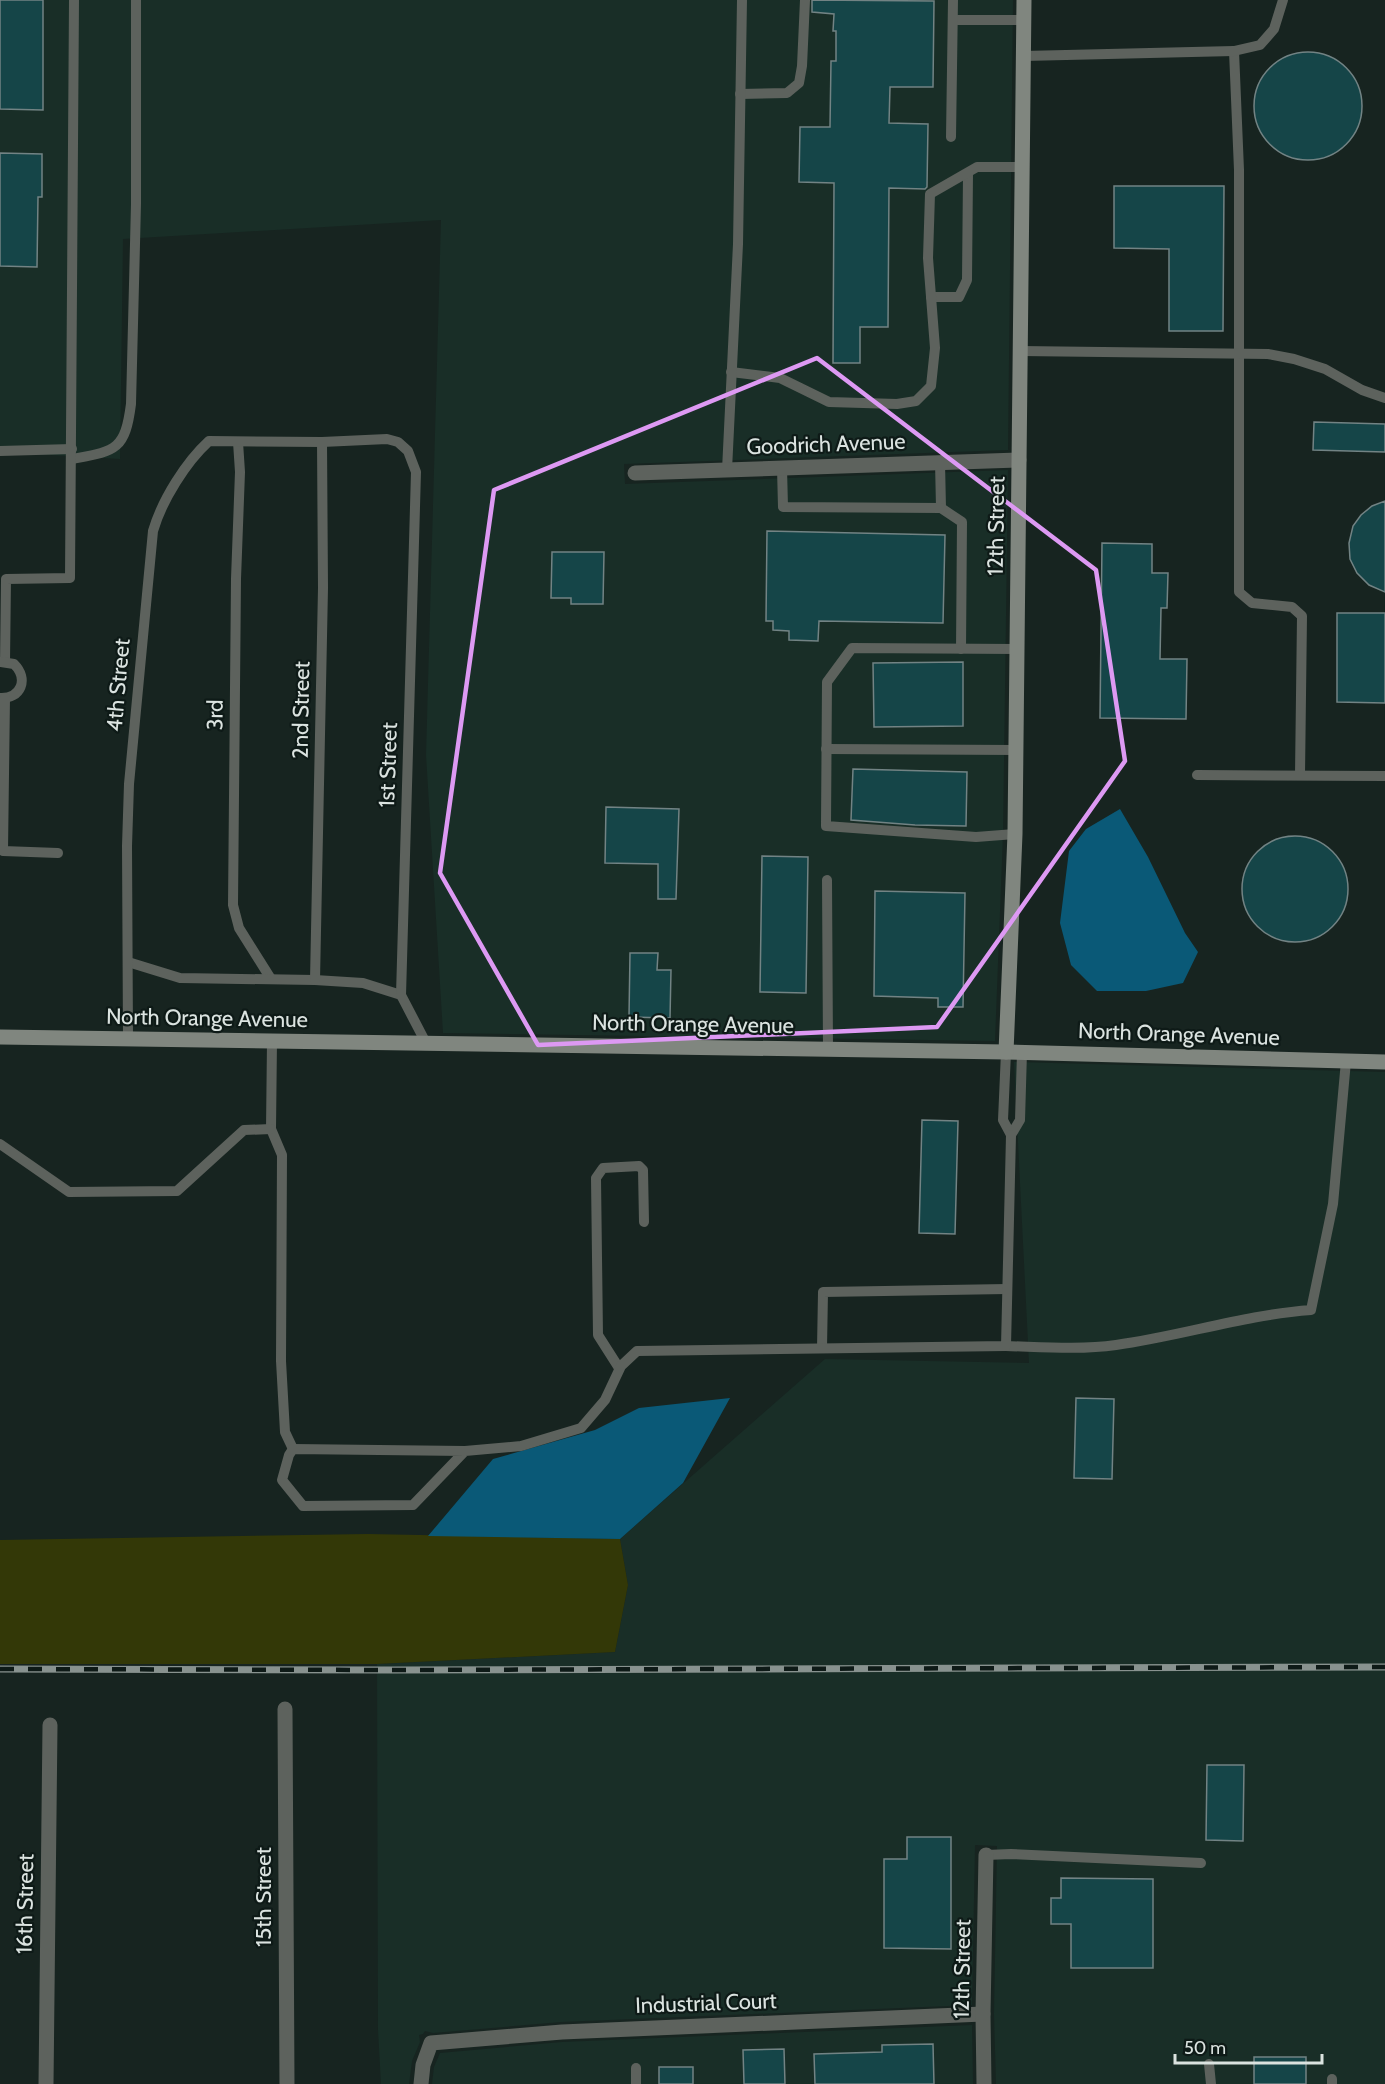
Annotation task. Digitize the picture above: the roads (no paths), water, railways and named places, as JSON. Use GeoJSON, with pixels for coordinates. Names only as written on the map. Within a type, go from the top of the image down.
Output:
{"type":"FeatureCollection","features":[{"type":"Feature","properties":{"kind":"street","name":"12th Street"},"geometry":{"type":"LineString","coordinates":[[1006,1052],[1015,834],[1024,0]]}},
{"type":"Feature","properties":{"kind":"street","name":"Goodrich Avenue"},"geometry":{"type":"LineString","coordinates":[[635,473],[1019,459]]}},
{"type":"Feature","properties":{"kind":"street","name":"North Orange Avenue"},"geometry":{"type":"LineString","coordinates":[[0,1037],[1022,1052],[1385,1062]]}},
{"type":"Feature","properties":{"kind":"street","name":"15th Street"},"geometry":{"type":"LineString","coordinates":[[285,1709],[286,2084]]}},
{"type":"Feature","properties":{"kind":"street","name":"16th Street"},"geometry":{"type":"LineString","coordinates":[[46,2084],[50,1725]]}},
{"type":"Feature","properties":{"kind":"street","name":"12th Street"},"geometry":{"type":"LineString","coordinates":[[984,2084],[986,1855]]}},
{"type":"Feature","properties":{"kind":"street","name":"Industrial Court"},"geometry":{"type":"LineString","coordinates":[[421,2084],[423,2065],[431,2043],[562,2032],[983,2014]]}},
{"type":"Feature","properties":{"kind":"lane"},"geometry":{"type":"LineString","coordinates":[[58,853],[3,851],[3,698],[14,696],[19,691],[22,680],[14,664],[2,662],[6,579],[70,578],[74,0]]}},
{"type":"Feature","properties":{"kind":"lane"},"geometry":{"type":"LineString","coordinates":[[0,451],[107,453],[120,444],[128,427],[131,404],[136,204],[136,0]]}},
{"type":"Feature","properties":{"kind":"lane"},"geometry":{"type":"LineString","coordinates":[[728,470],[738,244],[742,0]]}},
{"type":"Feature","properties":{"kind":"lane"},"geometry":{"type":"LineString","coordinates":[[741,94],[787,93],[799,83],[805,0]]}},
{"type":"Feature","properties":{"kind":"lane"},"geometry":{"type":"LineString","coordinates":[[951,137],[953,0]]}},
{"type":"Feature","properties":{"kind":"lane"},"geometry":{"type":"LineString","coordinates":[[1024,56],[1234,51],[1260,45],[1274,29],[1283,0]]}},
{"type":"Feature","properties":{"kind":"lane"},"geometry":{"type":"LineString","coordinates":[[954,20],[1024,20]]}},
{"type":"Feature","properties":{"kind":"lane"},"geometry":{"type":"LineString","coordinates":[[1234,51],[1239,170],[1239,592],[1252,603],[1292,607],[1302,616],[1300,775]]}},
{"type":"Feature","properties":{"kind":"lane"},"geometry":{"type":"LineString","coordinates":[[731,372],[780,378],[829,402],[897,404],[916,401],[931,386],[935,348],[928,258],[930,194],[977,167],[1023,167]]}},
{"type":"Feature","properties":{"kind":"lane"},"geometry":{"type":"LineString","coordinates":[[931,297],[959,297],[967,280],[968,174]]}},
{"type":"Feature","properties":{"kind":"lane"},"geometry":{"type":"LineString","coordinates":[[1020,351],[1268,354],[1326,369],[1362,390],[1385,398]]}},
{"type":"Feature","properties":{"kind":"lane","name":"4th Street"},"geometry":{"type":"LineString","coordinates":[[128,1039],[129,784],[153,531],[166,499],[198,451],[209,441],[322,442],[387,439],[398,442],[408,451]]}},
{"type":"Feature","properties":{"kind":"lane","name":"3rd"},"geometry":{"type":"LineString","coordinates":[[238,442],[240,472],[236,579],[233,905],[239,928],[271,979]]}},
{"type":"Feature","properties":{"kind":"lane","name":"2nd Street"},"geometry":{"type":"LineString","coordinates":[[315,980],[323,588],[322,442]]}},
{"type":"Feature","properties":{"kind":"lane","name":"1st Street"},"geometry":{"type":"LineString","coordinates":[[400,995],[416,472],[408,451]]}},
{"type":"Feature","properties":{"kind":"lane"},"geometry":{"type":"LineString","coordinates":[[940,462],[941,508]]}},
{"type":"Feature","properties":{"kind":"lane"},"geometry":{"type":"LineString","coordinates":[[782,468],[783,507],[941,508],[962,522],[960,649]]}},
{"type":"Feature","properties":{"kind":"lane"},"geometry":{"type":"LineString","coordinates":[[1015,834],[976,837],[826,826],[826,749],[827,682],[852,648],[1017,649]]}},
{"type":"Feature","properties":{"kind":"lane"},"geometry":{"type":"LineString","coordinates":[[826,749],[1016,750]]}},
{"type":"Feature","properties":{"kind":"lane"},"geometry":{"type":"LineString","coordinates":[[1197,775],[1385,776]]}},
{"type":"Feature","properties":{"kind":"lane"},"geometry":{"type":"LineString","coordinates":[[827,880],[828,1049]]}},
{"type":"Feature","properties":{"kind":"lane"},"geometry":{"type":"LineString","coordinates":[[128,962],[180,978],[363,983],[400,995],[426,1043]]}},
{"type":"Feature","properties":{"kind":"lane"},"geometry":{"type":"LineString","coordinates":[[272,1041],[271,1129],[282,1155],[281,1361],[285,1432],[293,1449]]}},
{"type":"Feature","properties":{"kind":"lane"},"geometry":{"type":"LineString","coordinates":[[1006,1052],[1003,1120],[1011,1135]]}},
{"type":"Feature","properties":{"kind":"lane"},"geometry":{"type":"LineString","coordinates":[[1006,1346],[1011,1135],[1020,1120],[1022,1052]]}},
{"type":"Feature","properties":{"kind":"lane"},"geometry":{"type":"LineString","coordinates":[[293,1449],[465,1451],[521,1446],[581,1428],[605,1400],[619,1368],[637,1351],[1113,1346],[1161,1338],[1217,1324],[1311,1310],[1333,1204],[1346,1061]]}},
{"type":"Feature","properties":{"kind":"lane"},"geometry":{"type":"LineString","coordinates":[[0,1144],[69,1192],[177,1191],[244,1131],[271,1129]]}},
{"type":"Feature","properties":{"kind":"lane"},"geometry":{"type":"LineString","coordinates":[[619,1368],[598,1335],[596,1178],[603,1168],[639,1166],[643,1170],[644,1222]]}},
{"type":"Feature","properties":{"kind":"lane"},"geometry":{"type":"LineString","coordinates":[[822,1348],[823,1292],[1007,1289]]}},
{"type":"Feature","properties":{"kind":"lane"},"geometry":{"type":"LineString","coordinates":[[293,1449],[282,1480],[303,1506],[413,1505],[465,1451]]}},
{"type":"Feature","properties":{"kind":"lane"},"geometry":{"type":"LineString","coordinates":[[986,1855],[1011,1854],[1201,1863]]}},
{"type":"Feature","properties":{"kind":"lane"},"geometry":{"type":"LineString","coordinates":[[1209,2064],[1211,2084]]}},
{"type":"Feature","properties":{"kind":"lane"},"geometry":{"type":"LineString","coordinates":[[636,2068],[636,2084]]}},
{"type":"Feature","properties":{"kind":"water"},"geometry":{"type":"Polygon","coordinates":[[[1120,809],[1148,857],[1185,933],[1198,952],[1183,983],[1146,991],[1097,991],[1071,965],[1060,923],[1069,851],[1086,829],[1120,809]]]}},
{"type":"Feature","properties":{"kind":"water"},"geometry":{"type":"Polygon","coordinates":[[[730,1398],[683,1483],[620,1539],[428,1536],[493,1459],[595,1430],[639,1408],[730,1398]]]}},
{"type":"Feature","properties":{"kind":"railway"},"geometry":{"type":"LineString","coordinates":[[0,1669],[1385,1667]]}}]}
